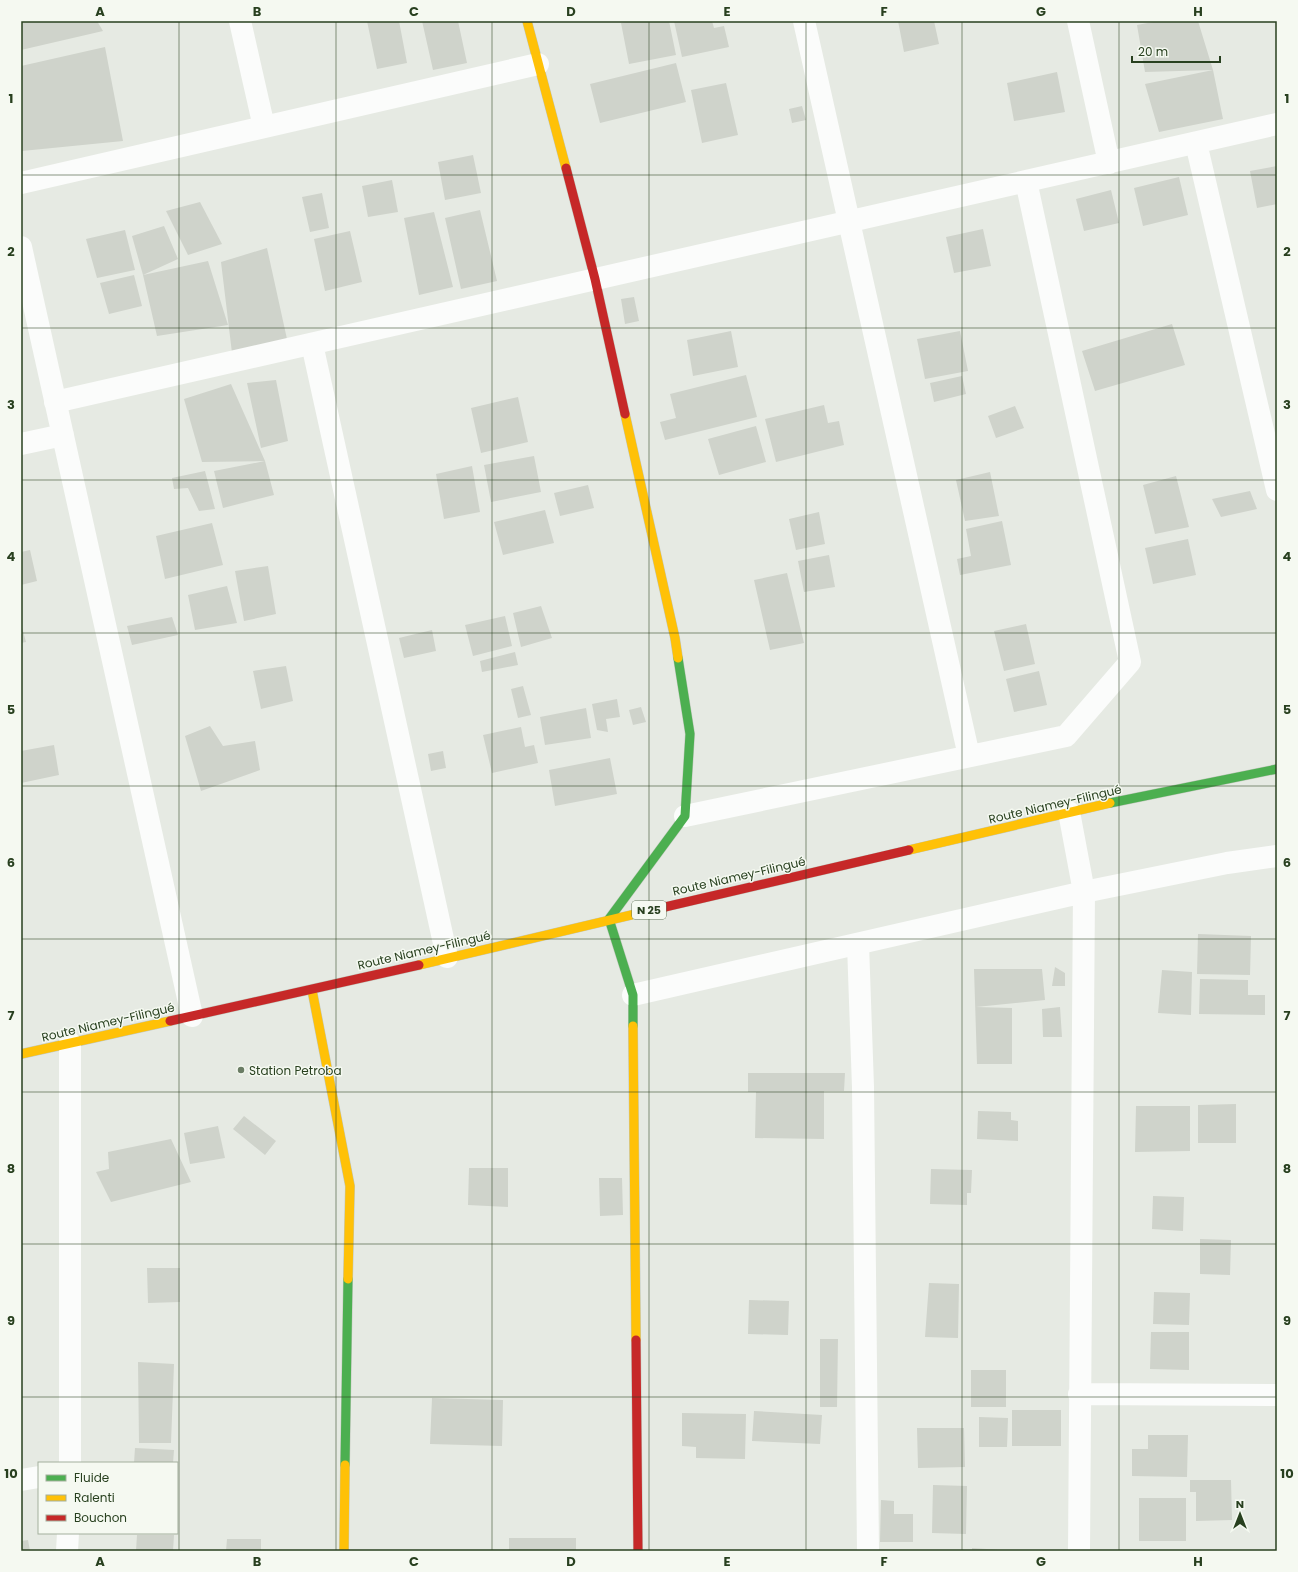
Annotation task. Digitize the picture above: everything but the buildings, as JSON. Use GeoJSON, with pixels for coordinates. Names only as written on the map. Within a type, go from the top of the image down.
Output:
{"type":"FeatureCollection","features":[{"type":"Feature","properties":{"kind":"street"},"geometry":{"type":"LineString","coordinates":[[240,21],[264,127]]}},
{"type":"Feature","properties":{"kind":"street"},"geometry":{"type":"LineString","coordinates":[[527,21],[595,279],[675,638],[690,734],[685,816],[609,919],[633,996],[638,1551]]}},
{"type":"Feature","properties":{"kind":"street"},"geometry":{"type":"LineString","coordinates":[[804,21],[969,756]]}},
{"type":"Feature","properties":{"kind":"street"},"geometry":{"type":"LineString","coordinates":[[1078,21],[1109,162]]}},
{"type":"Feature","properties":{"kind":"street"},"geometry":{"type":"LineString","coordinates":[[21,183],[538,64]]}},
{"type":"Feature","properties":{"kind":"street"},"geometry":{"type":"LineString","coordinates":[[55,402],[1277,124]]}},
{"type":"Feature","properties":{"kind":"street"},"geometry":{"type":"LineString","coordinates":[[1196,142],[1277,490]]}},
{"type":"Feature","properties":{"kind":"street"},"geometry":{"type":"LineString","coordinates":[[685,816],[1066,736],[1130,662],[1026,181]]}},
{"type":"Feature","properties":{"kind":"street"},"geometry":{"type":"LineString","coordinates":[[21,247],[192,1016]]}},
{"type":"Feature","properties":{"kind":"street"},"geometry":{"type":"LineString","coordinates":[[312,344],[447,957]]}},
{"type":"Feature","properties":{"kind":"street"},"geometry":{"type":"LineString","coordinates":[[21,444],[63,435]]}},
{"type":"Feature","properties":{"kind":"street","name":"Route Niamey-Filingué"},"geometry":{"type":"LineString","coordinates":[[21,1054],[312,990],[447,957],[1069,812],[1277,769]]}},
{"type":"Feature","properties":{"kind":"street"},"geometry":{"type":"LineString","coordinates":[[1069,812],[1084,892],[1079,1551]]}},
{"type":"Feature","properties":{"kind":"street"},"geometry":{"type":"LineString","coordinates":[[633,996],[1084,892],[1227,863],[1277,856]]}},
{"type":"Feature","properties":{"kind":"street"},"geometry":{"type":"LineString","coordinates":[[858,944],[863,1087],[868,1551]]}},
{"type":"Feature","properties":{"kind":"street"},"geometry":{"type":"LineString","coordinates":[[312,990],[350,1186],[344,1551]]}},
{"type":"Feature","properties":{"kind":"street"},"geometry":{"type":"LineString","coordinates":[[70,1043],[70,1462]]}},
{"type":"Feature","properties":{"kind":"street"},"geometry":{"type":"LineString","coordinates":[[1079,1394],[1277,1395]]}},
{"type":"Feature","properties":{"kind":"street"},"geometry":{"type":"LineString","coordinates":[[21,1480],[38,1476]]}},
{"type":"Feature","properties":{"kind":"street"},"geometry":{"type":"LineString","coordinates":[[67,1551],[68,1534]]}},
{"type":"Feature","properties":{"kind":"traffic: fast"},"geometry":{"type":"LineString","coordinates":[[633,1026],[633,995],[609,919],[685,816],[690,734],[678,658]]}},
{"type":"Feature","properties":{"kind":"traffic: fast"},"geometry":{"type":"LineString","coordinates":[[1110,803],[1277,769]]}},
{"type":"Feature","properties":{"kind":"traffic: fast"},"geometry":{"type":"LineString","coordinates":[[345,1465],[348,1279]]}},
{"type":"Feature","properties":{"kind":"traffic: slow"},"geometry":{"type":"LineString","coordinates":[[527,21],[566,168]]}},
{"type":"Feature","properties":{"kind":"traffic: slow"},"geometry":{"type":"LineString","coordinates":[[625,414],[675,638],[678,658]]}},
{"type":"Feature","properties":{"kind":"traffic: slow"},"geometry":{"type":"LineString","coordinates":[[909,850],[1110,803]]}},
{"type":"Feature","properties":{"kind":"traffic: slow"},"geometry":{"type":"LineString","coordinates":[[419,965],[665,907]]}},
{"type":"Feature","properties":{"kind":"traffic: slow"},"geometry":{"type":"LineString","coordinates":[[312,990],[350,1186],[348,1279]]}},
{"type":"Feature","properties":{"kind":"traffic: slow"},"geometry":{"type":"LineString","coordinates":[[21,1054],[170,1021]]}},
{"type":"Feature","properties":{"kind":"traffic: slow"},"geometry":{"type":"LineString","coordinates":[[633,1026],[636,1340]]}},
{"type":"Feature","properties":{"kind":"traffic: slow"},"geometry":{"type":"LineString","coordinates":[[344,1551],[345,1465]]}},
{"type":"Feature","properties":{"kind":"traffic: jam"},"geometry":{"type":"LineString","coordinates":[[566,168],[595,279],[625,414]]}},
{"type":"Feature","properties":{"kind":"traffic: jam"},"geometry":{"type":"LineString","coordinates":[[665,907],[909,850]]}},
{"type":"Feature","properties":{"kind":"traffic: jam"},"geometry":{"type":"LineString","coordinates":[[170,1021],[419,965]]}},
{"type":"Feature","properties":{"kind":"traffic: jam"},"geometry":{"type":"LineString","coordinates":[[636,1340],[638,1551]]}},
{"type":"Feature","properties":{"kind":"place","name":"Station Petroba"},"geometry":{"type":"Point","coordinates":[241,1070]}}]}
